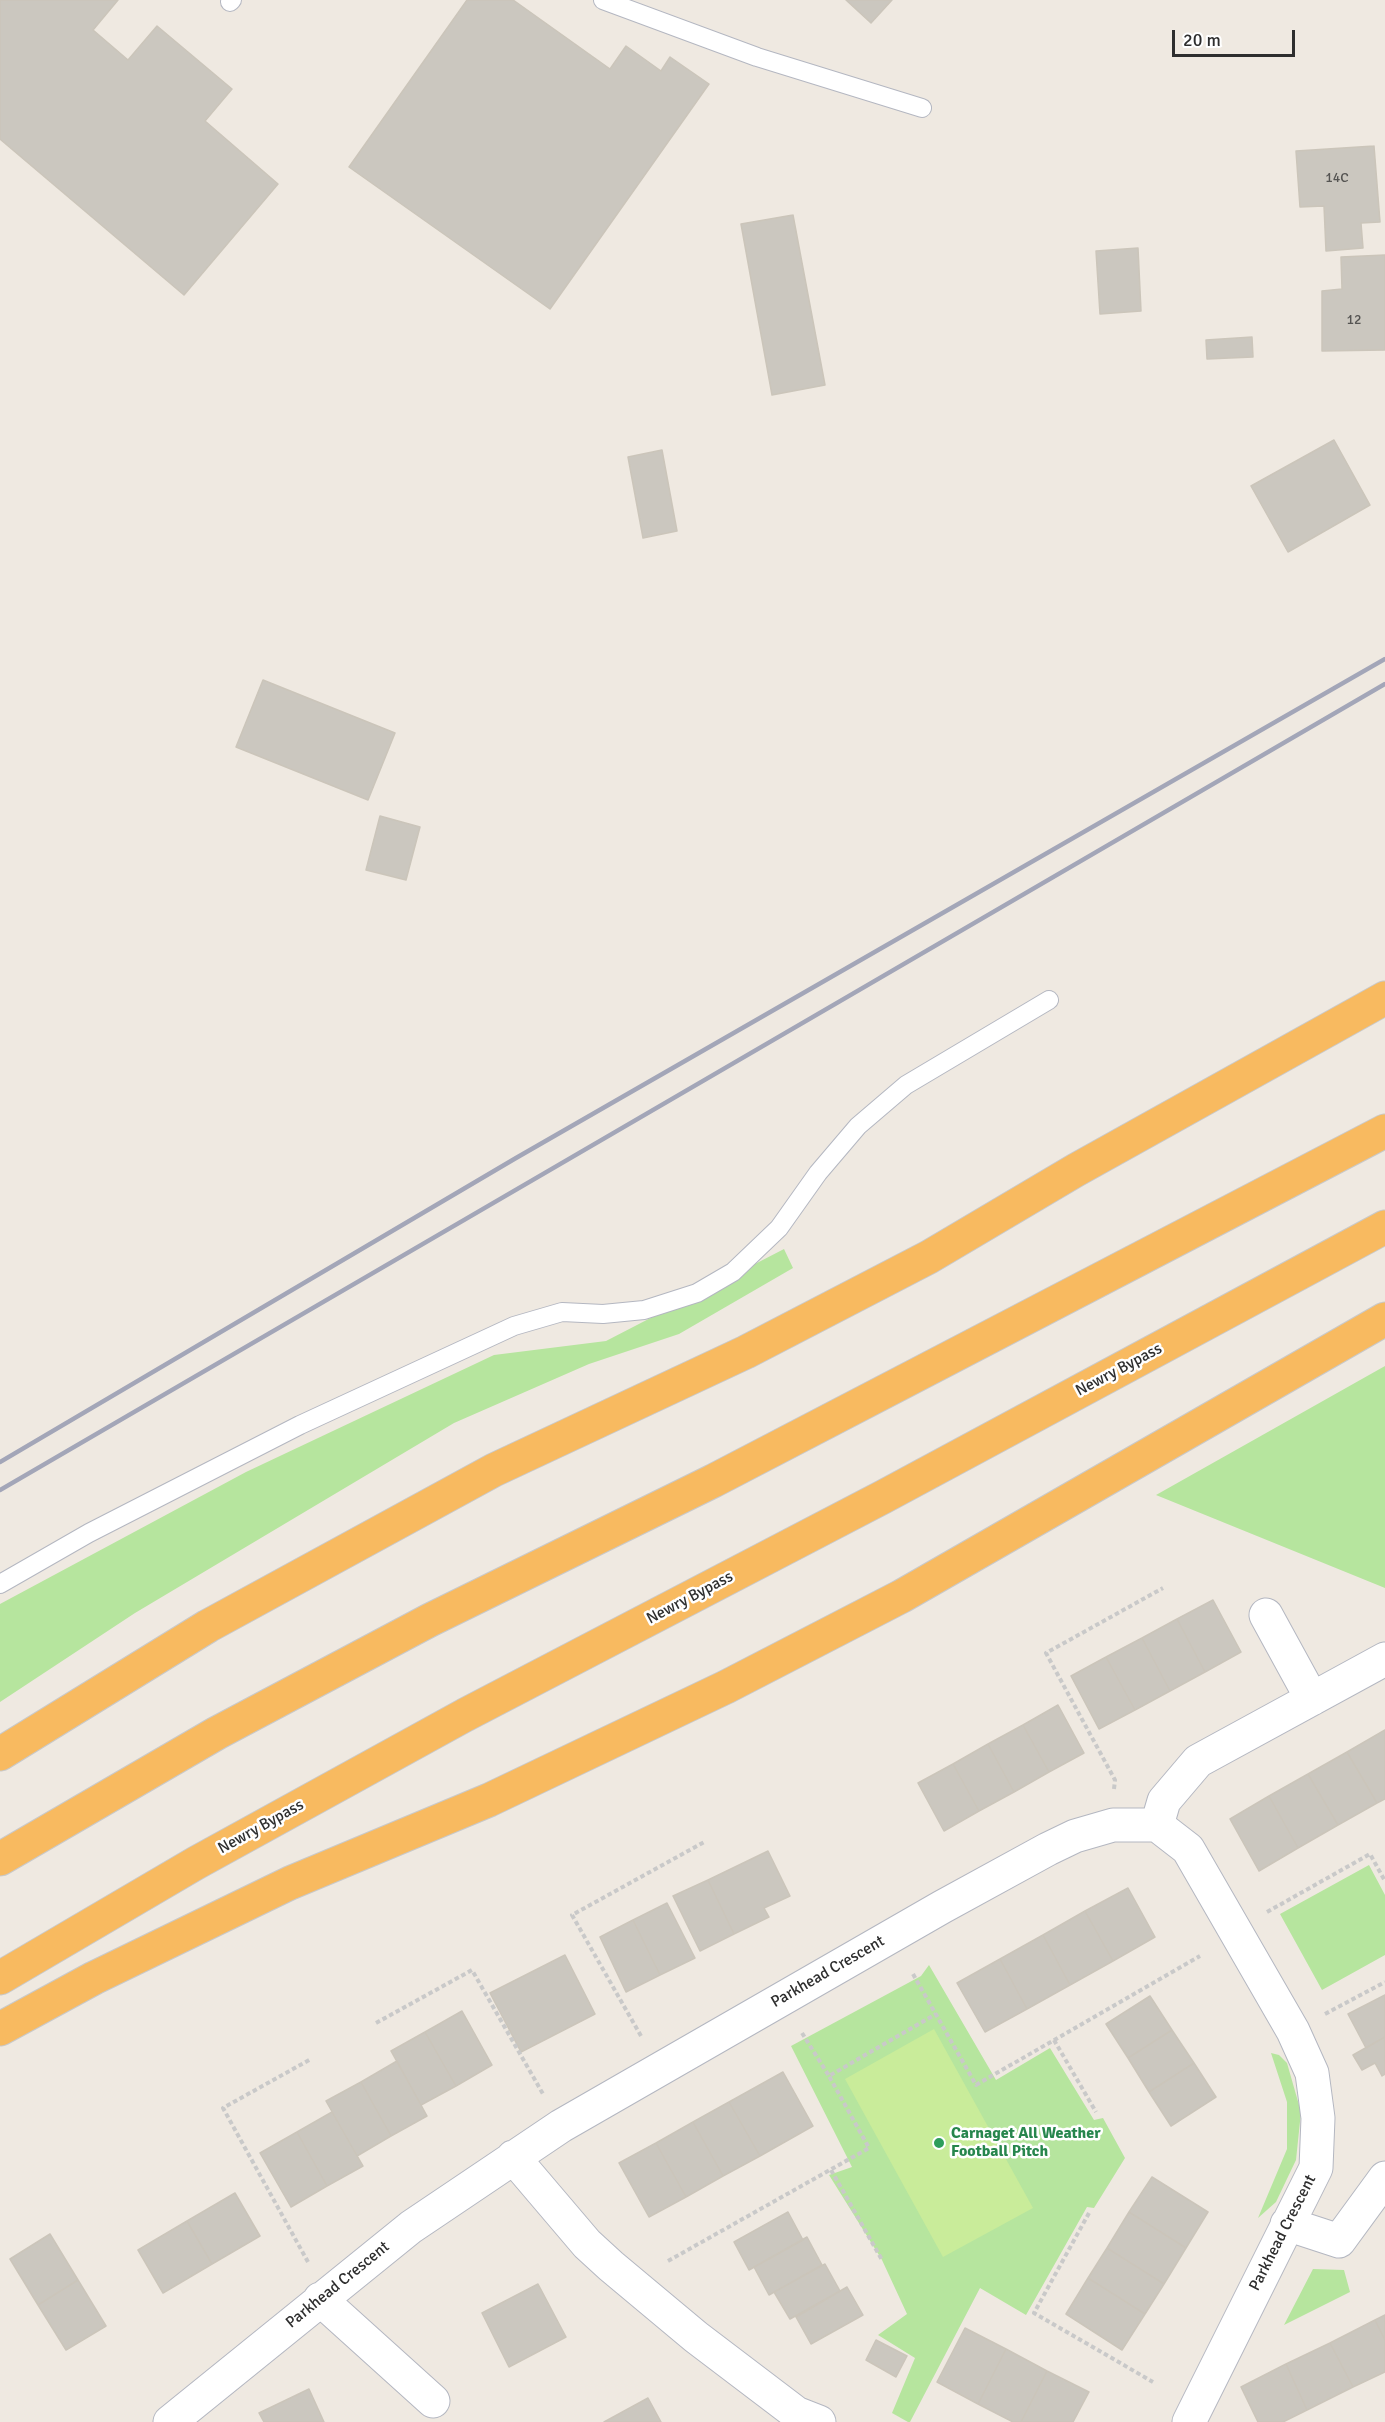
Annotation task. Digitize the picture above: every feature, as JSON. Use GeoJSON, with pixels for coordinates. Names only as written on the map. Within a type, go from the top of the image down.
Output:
{"type":"FeatureCollection","features":[{"type":"Feature","properties":{"kind":"highway"},"geometry":{"type":"LineString","coordinates":[[0,1754],[208,1626],[494,1470],[746,1352],[930,1257],[1076,1170],[1385,998]]}},
{"type":"Feature","properties":{"kind":"highway"},"geometry":{"type":"LineString","coordinates":[[0,1859],[217,1733],[430,1620],[713,1481],[1385,1131]]}},
{"type":"Feature","properties":{"kind":"highway","name":"Newry Bypass"},"geometry":{"type":"LineString","coordinates":[[0,1978],[196,1863],[465,1715],[884,1497],[1385,1227]]}},
{"type":"Feature","properties":{"kind":"highway"},"geometry":{"type":"LineString","coordinates":[[0,2028],[94,1978],[290,1883],[489,1800],[726,1688],[902,1596],[1385,1318]]}},
{"type":"Feature","properties":{"kind":"street"},"geometry":{"type":"LineString","coordinates":[[1266,1615],[1312,1699]]}},
{"type":"Feature","properties":{"kind":"street"},"geometry":{"type":"LineString","coordinates":[[1157,1825],[1164,1801],[1198,1761],[1385,1659]]}},
{"type":"Feature","properties":{"kind":"street","name":"Parkhead Crescent"},"geometry":{"type":"LineString","coordinates":[[170,2422],[411,2227],[561,2126],[942,1907],[1048,1849],[1075,1836],[1113,1825],[1157,1825],[1188,1849],[1293,2031],[1312,2073],[1318,2118],[1316,2168],[1189,2422]]}},
{"type":"Feature","properties":{"kind":"street"},"geometry":{"type":"LineString","coordinates":[[513,2157],[587,2244],[611,2266],[696,2337],[803,2419]]}},
{"type":"Feature","properties":{"kind":"street"},"geometry":{"type":"LineString","coordinates":[[1287,2224],[1339,2241],[1385,2178]]}},
{"type":"Feature","properties":{"kind":"street"},"geometry":{"type":"LineString","coordinates":[[323,2296],[433,2401]]}},
{"type":"Feature","properties":{"kind":"lane"},"geometry":{"type":"LineString","coordinates":[[603,0],[757,57],[922,108]]}},
{"type":"Feature","properties":{"kind":"lane"},"geometry":{"type":"LineString","coordinates":[[0,1584],[89,1533],[300,1425],[514,1326],[562,1312],[603,1314],[644,1310],[697,1293],[733,1272],[779,1228],[818,1173],[858,1126],[906,1085],[1049,1000]]}},
{"type":"Feature","properties":{"kind":"path"},"geometry":{"type":"LineString","coordinates":[[1113,1825],[1114,1780],[1046,1653],[1163,1588]]}},
{"type":"Feature","properties":{"kind":"path"},"geometry":{"type":"LineString","coordinates":[[659,2068],[572,1914],[706,1841]]}},
{"type":"Feature","properties":{"kind":"path"},"geometry":{"type":"LineString","coordinates":[[1236,1930],[1370,1854],[1385,1881]]}},
{"type":"Feature","properties":{"kind":"path"},"geometry":{"type":"LineString","coordinates":[[913,1974],[976,2085],[1200,1956]]}},
{"type":"Feature","properties":{"kind":"path"},"geometry":{"type":"LineString","coordinates":[[376,2023],[472,1970],[561,2126]]}},
{"type":"Feature","properties":{"kind":"path"},"geometry":{"type":"LineString","coordinates":[[1293,2031],[1385,1982]]}},
{"type":"Feature","properties":{"kind":"path"},"geometry":{"type":"LineString","coordinates":[[829,2076],[936,2014]]}},
{"type":"Feature","properties":{"kind":"path"},"geometry":{"type":"LineString","coordinates":[[668,2261],[868,2148],[829,2076],[802,2033]]}},
{"type":"Feature","properties":{"kind":"path"},"geometry":{"type":"LineString","coordinates":[[1054,2040],[1096,2112]]}},
{"type":"Feature","properties":{"kind":"path"},"geometry":{"type":"LineString","coordinates":[[311,2059],[223,2108],[323,2296]]}},
{"type":"Feature","properties":{"kind":"path"},"geometry":{"type":"LineString","coordinates":[[831,2170],[882,2260]]}},
{"type":"Feature","properties":{"kind":"path"},"geometry":{"type":"LineString","coordinates":[[1089,2213],[1034,2313],[1153,2382]]}},
{"type":"Feature","properties":{"kind":"green space"},"geometry":{"type":"Polygon","coordinates":[[[784,1249],[793,1268],[679,1334],[589,1364],[454,1423],[135,1613],[0,1702],[0,1604],[246,1472],[494,1355],[606,1341],[784,1249]]]}},
{"type":"Feature","properties":{"kind":"green space"},"geometry":{"type":"Polygon","coordinates":[[[1385,1366],[1385,1588],[1156,1495],[1385,1366]]]}},
{"type":"Feature","properties":{"kind":"green space"},"geometry":{"type":"Polygon","coordinates":[[[1369,1865],[1385,1895],[1385,1955],[1322,1990],[1280,1914],[1369,1865]]]}},
{"type":"Feature","properties":{"kind":"green space"},"geometry":{"type":"Polygon","coordinates":[[[929,1965],[996,2080],[1050,2048],[1094,2120],[1103,2118],[1125,2158],[1094,2208],[1087,2207],[1026,2315],[980,2288],[908,2422],[892,2413],[915,2358],[878,2335],[907,2314],[882,2260],[829,2175],[852,2167],[791,2046],[921,1976],[929,1965]]]}},
{"type":"Feature","properties":{"kind":"green space","name":"Carnaget All Weather Football Pitch"},"geometry":{"type":"Polygon","coordinates":[[[934,2029],[1033,2208],[943,2257],[845,2079],[934,2029]]]}},
{"type":"Feature","properties":{"kind":"green space"},"geometry":{"type":"Polygon","coordinates":[[[1271,2053],[1279,2055],[1287,2063],[1301,2112],[1296,2160],[1276,2202],[1258,2218],[1287,2149],[1287,2102],[1271,2053]]]}},
{"type":"Feature","properties":{"kind":"green space"},"geometry":{"type":"Polygon","coordinates":[[[1313,2269],[1344,2270],[1350,2292],[1284,2325],[1313,2269]]]}},
{"type":"Feature","properties":{"kind":"building"},"geometry":{"type":"Polygon","coordinates":[[[0,0],[118,0],[93,30],[128,60],[157,26],[232,89],[205,121],[278,184],[184,295],[0,139],[0,0]]]}},
{"type":"Feature","properties":{"kind":"building"},"geometry":{"type":"Polygon","coordinates":[[[467,0],[513,0],[610,69],[626,46],[661,71],[670,57],[709,84],[550,309],[349,167],[467,0]]]}},
{"type":"Feature","properties":{"kind":"building"},"geometry":{"type":"Polygon","coordinates":[[[846,0],[892,0],[871,23],[846,0]]]}},
{"type":"Feature","properties":{"kind":"building"},"geometry":{"type":"Polygon","coordinates":[[[1374,146],[1380,222],[1361,223],[1363,248],[1326,251],[1324,206],[1300,207],[1296,151],[1374,146]]]}},
{"type":"Feature","properties":{"kind":"building"},"geometry":{"type":"Polygon","coordinates":[[[793,215],[825,385],[772,395],[741,224],[793,215]]]}},
{"type":"Feature","properties":{"kind":"building"},"geometry":{"type":"Polygon","coordinates":[[[1138,248],[1141,311],[1100,314],[1096,251],[1138,248]]]}},
{"type":"Feature","properties":{"kind":"building"},"geometry":{"type":"Polygon","coordinates":[[[1385,255],[1385,350],[1322,351],[1322,291],[1342,289],[1341,257],[1385,255]]]}},
{"type":"Feature","properties":{"kind":"building"},"geometry":{"type":"Polygon","coordinates":[[[1252,337],[1253,357],[1207,359],[1206,340],[1252,337]]]}},
{"type":"Feature","properties":{"kind":"building"},"geometry":{"type":"Polygon","coordinates":[[[1334,440],[1370,505],[1288,552],[1251,486],[1334,440]]]}},
{"type":"Feature","properties":{"kind":"building"},"geometry":{"type":"Polygon","coordinates":[[[662,450],[677,531],[643,538],[628,457],[662,450]]]}},
{"type":"Feature","properties":{"kind":"building"},"geometry":{"type":"Polygon","coordinates":[[[263,680],[395,733],[368,800],[236,747],[263,680]]]}},
{"type":"Feature","properties":{"kind":"building"},"geometry":{"type":"Polygon","coordinates":[[[380,816],[420,827],[406,880],[366,870],[380,816]]]}},
{"type":"Feature","properties":{"kind":"building"},"geometry":{"type":"Polygon","coordinates":[[[1213,1600],[1241,1652],[1205,1672],[1177,1619],[1213,1600]]]}},
{"type":"Feature","properties":{"kind":"building"},"geometry":{"type":"Polygon","coordinates":[[[1177,1619],[1205,1672],[1170,1691],[1142,1638],[1177,1619]]]}},
{"type":"Feature","properties":{"kind":"building"},"geometry":{"type":"Polygon","coordinates":[[[1142,1638],[1170,1691],[1135,1710],[1106,1657],[1142,1638]]]}},
{"type":"Feature","properties":{"kind":"building"},"geometry":{"type":"Polygon","coordinates":[[[1106,1657],[1135,1710],[1099,1729],[1071,1676],[1106,1657]]]}},
{"type":"Feature","properties":{"kind":"building"},"geometry":{"type":"Polygon","coordinates":[[[1058,1705],[1084,1753],[1049,1772],[1023,1725],[1058,1705]]]}},
{"type":"Feature","properties":{"kind":"building"},"geometry":{"type":"Polygon","coordinates":[[[1023,1725],[1049,1772],[1014,1792],[988,1744],[1023,1725]]]}},
{"type":"Feature","properties":{"kind":"building"},"geometry":{"type":"Polygon","coordinates":[[[1385,1730],[1385,1799],[1377,1803],[1347,1752],[1385,1730]]]}},
{"type":"Feature","properties":{"kind":"building"},"geometry":{"type":"Polygon","coordinates":[[[988,1744],[1014,1792],[979,1811],[953,1764],[988,1744]]]}},
{"type":"Feature","properties":{"kind":"building"},"geometry":{"type":"Polygon","coordinates":[[[1347,1752],[1377,1803],[1338,1825],[1308,1774],[1347,1752]]]}},
{"type":"Feature","properties":{"kind":"building"},"geometry":{"type":"Polygon","coordinates":[[[953,1764],[979,1811],[944,1831],[918,1783],[953,1764]]]}},
{"type":"Feature","properties":{"kind":"building"},"geometry":{"type":"Polygon","coordinates":[[[1308,1774],[1338,1825],[1298,1848],[1269,1796],[1308,1774]]]}},
{"type":"Feature","properties":{"kind":"building"},"geometry":{"type":"Polygon","coordinates":[[[1269,1796],[1298,1848],[1259,1871],[1230,1819],[1269,1796]]]}},
{"type":"Feature","properties":{"kind":"building"},"geometry":{"type":"Polygon","coordinates":[[[768,1851],[790,1896],[764,1908],[769,1917],[734,1934],[708,1880],[768,1851]]]}},
{"type":"Feature","properties":{"kind":"building"},"geometry":{"type":"Polygon","coordinates":[[[708,1880],[734,1934],[700,1951],[673,1896],[708,1880]]]}},
{"type":"Feature","properties":{"kind":"building"},"geometry":{"type":"Polygon","coordinates":[[[1128,1888],[1155,1937],[1113,1961],[1085,1911],[1128,1888]]]}},
{"type":"Feature","properties":{"kind":"building"},"geometry":{"type":"Polygon","coordinates":[[[667,1903],[695,1958],[660,1975],[633,1920],[667,1903]]]}},
{"type":"Feature","properties":{"kind":"building"},"geometry":{"type":"Polygon","coordinates":[[[1085,1911],[1113,1961],[1070,1985],[1043,1935],[1085,1911]]]}},
{"type":"Feature","properties":{"kind":"building"},"geometry":{"type":"Polygon","coordinates":[[[633,1920],[660,1975],[626,1992],[600,1937],[633,1920]]]}},
{"type":"Feature","properties":{"kind":"building"},"geometry":{"type":"Polygon","coordinates":[[[1043,1935],[1070,1985],[1027,2009],[1000,1959],[1043,1935]]]}},
{"type":"Feature","properties":{"kind":"building"},"geometry":{"type":"Polygon","coordinates":[[[565,1955],[595,2014],[521,2052],[490,1993],[565,1955]]]}},
{"type":"Feature","properties":{"kind":"building"},"geometry":{"type":"Polygon","coordinates":[[[1000,1959],[1027,2009],[985,2032],[957,1983],[1000,1959]]]}},
{"type":"Feature","properties":{"kind":"building"},"geometry":{"type":"Polygon","coordinates":[[[1385,1995],[1385,2037],[1366,2048],[1348,2014],[1385,1995]]]}},
{"type":"Feature","properties":{"kind":"building"},"geometry":{"type":"Polygon","coordinates":[[[1150,1996],[1172,2030],[1128,2058],[1106,2024],[1150,1996]]]}},
{"type":"Feature","properties":{"kind":"building"},"geometry":{"type":"Polygon","coordinates":[[[462,2011],[492,2065],[456,2086],[425,2032],[462,2011]]]}},
{"type":"Feature","properties":{"kind":"building"},"geometry":{"type":"Polygon","coordinates":[[[1172,2030],[1194,2063],[1149,2092],[1128,2058],[1172,2030]]]}},
{"type":"Feature","properties":{"kind":"building"},"geometry":{"type":"Polygon","coordinates":[[[425,2032],[456,2086],[421,2105],[391,2051],[425,2032]]]}},
{"type":"Feature","properties":{"kind":"building"},"geometry":{"type":"Polygon","coordinates":[[[1385,2037],[1385,2074],[1382,2076],[1375,2063],[1362,2070],[1353,2055],[1385,2037]]]}},
{"type":"Feature","properties":{"kind":"building"},"geometry":{"type":"Polygon","coordinates":[[[397,2061],[427,2116],[391,2136],[361,2082],[397,2061]]]}},
{"type":"Feature","properties":{"kind":"building"},"geometry":{"type":"Polygon","coordinates":[[[1194,2063],[1216,2097],[1171,2126],[1149,2092],[1194,2063]]]}},
{"type":"Feature","properties":{"kind":"building"},"geometry":{"type":"Polygon","coordinates":[[[783,2072],[813,2126],[760,2156],[729,2102],[783,2072]]]}},
{"type":"Feature","properties":{"kind":"building"},"geometry":{"type":"Polygon","coordinates":[[[361,2082],[391,2136],[357,2156],[326,2101],[361,2082]]]}},
{"type":"Feature","properties":{"kind":"building"},"geometry":{"type":"Polygon","coordinates":[[[729,2102],[760,2156],[723,2176],[693,2122],[729,2102]]]}},
{"type":"Feature","properties":{"kind":"building"},"geometry":{"type":"Polygon","coordinates":[[[332,2112],[363,2166],[327,2186],[297,2132],[332,2112]]]}},
{"type":"Feature","properties":{"kind":"building"},"geometry":{"type":"Polygon","coordinates":[[[693,2122],[723,2176],[686,2197],[656,2143],[693,2122]]]}},
{"type":"Feature","properties":{"kind":"building"},"geometry":{"type":"Polygon","coordinates":[[[297,2132],[327,2186],[291,2207],[260,2153],[297,2132]]]}},
{"type":"Feature","properties":{"kind":"building"},"geometry":{"type":"Polygon","coordinates":[[[656,2143],[686,2197],[649,2217],[619,2163],[656,2143]]]}},
{"type":"Feature","properties":{"kind":"building"},"geometry":{"type":"Polygon","coordinates":[[[1152,2177],[1208,2212],[1186,2248],[1129,2212],[1152,2177]]]}},
{"type":"Feature","properties":{"kind":"building"},"geometry":{"type":"Polygon","coordinates":[[[235,2193],[260,2236],[212,2264],[187,2221],[235,2193]]]}},
{"type":"Feature","properties":{"kind":"building"},"geometry":{"type":"Polygon","coordinates":[[[788,2212],[803,2240],[749,2270],[734,2242],[788,2212]]]}},
{"type":"Feature","properties":{"kind":"building"},"geometry":{"type":"Polygon","coordinates":[[[1129,2212],[1186,2248],[1164,2284],[1107,2248],[1129,2212]]]}},
{"type":"Feature","properties":{"kind":"building"},"geometry":{"type":"Polygon","coordinates":[[[187,2221],[212,2264],[163,2293],[138,2250],[187,2221]]]}},
{"type":"Feature","properties":{"kind":"building"},"geometry":{"type":"Polygon","coordinates":[[[50,2234],[78,2280],[38,2305],[10,2259],[50,2234]]]}},
{"type":"Feature","properties":{"kind":"building"},"geometry":{"type":"Polygon","coordinates":[[[807,2237],[822,2265],[769,2295],[754,2267],[807,2237]]]}},
{"type":"Feature","properties":{"kind":"building"},"geometry":{"type":"Polygon","coordinates":[[[1107,2248],[1164,2284],[1145,2314],[1088,2278],[1107,2248]]]}},
{"type":"Feature","properties":{"kind":"building"},"geometry":{"type":"Polygon","coordinates":[[[825,2264],[840,2291],[790,2319],[774,2292],[825,2264]]]}},
{"type":"Feature","properties":{"kind":"building"},"geometry":{"type":"Polygon","coordinates":[[[1088,2278],[1145,2314],[1122,2350],[1066,2314],[1088,2278]]]}},
{"type":"Feature","properties":{"kind":"building"},"geometry":{"type":"Polygon","coordinates":[[[78,2280],[106,2326],[66,2350],[38,2305],[78,2280]]]}},
{"type":"Feature","properties":{"kind":"building"},"geometry":{"type":"Polygon","coordinates":[[[538,2284],[566,2337],[509,2367],[482,2313],[538,2284]]]}},
{"type":"Feature","properties":{"kind":"building"},"geometry":{"type":"Polygon","coordinates":[[[847,2287],[863,2315],[811,2344],[796,2317],[847,2287]]]}},
{"type":"Feature","properties":{"kind":"building"},"geometry":{"type":"Polygon","coordinates":[[[1385,2315],[1385,2340],[1375,2320],[1385,2315]]]}},
{"type":"Feature","properties":{"kind":"building"},"geometry":{"type":"Polygon","coordinates":[[[1375,2320],[1385,2340],[1385,2372],[1353,2387],[1330,2343],[1375,2320]]]}},
{"type":"Feature","properties":{"kind":"building"},"geometry":{"type":"Polygon","coordinates":[[[965,2328],[1006,2349],[978,2404],[937,2382],[965,2328]]]}},
{"type":"Feature","properties":{"kind":"building"},"geometry":{"type":"Polygon","coordinates":[[[876,2340],[907,2356],[896,2377],[866,2360],[876,2340]]]}},
{"type":"Feature","properties":{"kind":"building"},"geometry":{"type":"Polygon","coordinates":[[[1330,2343],[1353,2387],[1307,2410],[1286,2364],[1330,2343]]]}},
{"type":"Feature","properties":{"kind":"building"},"geometry":{"type":"Polygon","coordinates":[[[1006,2349],[1047,2371],[1021,2422],[1013,2422],[978,2404],[1006,2349]]]}},
{"type":"Feature","properties":{"kind":"building"},"geometry":{"type":"Polygon","coordinates":[[[1286,2364],[1307,2410],[1283,2422],[1258,2422],[1241,2387],[1286,2364]]]}},
{"type":"Feature","properties":{"kind":"building"},"geometry":{"type":"Polygon","coordinates":[[[1047,2371],[1089,2392],[1073,2422],[1021,2422],[1047,2371]]]}},
{"type":"Feature","properties":{"kind":"building"},"geometry":{"type":"Polygon","coordinates":[[[309,2389],[324,2422],[264,2422],[259,2413],[309,2389]]]}},
{"type":"Feature","properties":{"kind":"building"},"geometry":{"type":"Polygon","coordinates":[[[648,2398],[661,2422],[604,2422],[648,2398]]]}},
{"type":"Feature","properties":{"kind":"railway"},"geometry":{"type":"LineString","coordinates":[[0,1462],[516,1158],[1385,659]]}},
{"type":"Feature","properties":{"kind":"railway"},"geometry":{"type":"LineString","coordinates":[[0,1490],[1385,684]]}},
{"type":"Feature","properties":{"kind":"place","name":"Carnaget All Weather Football Pitch"},"geometry":{"type":"Point","coordinates":[939,2143]}}]}
